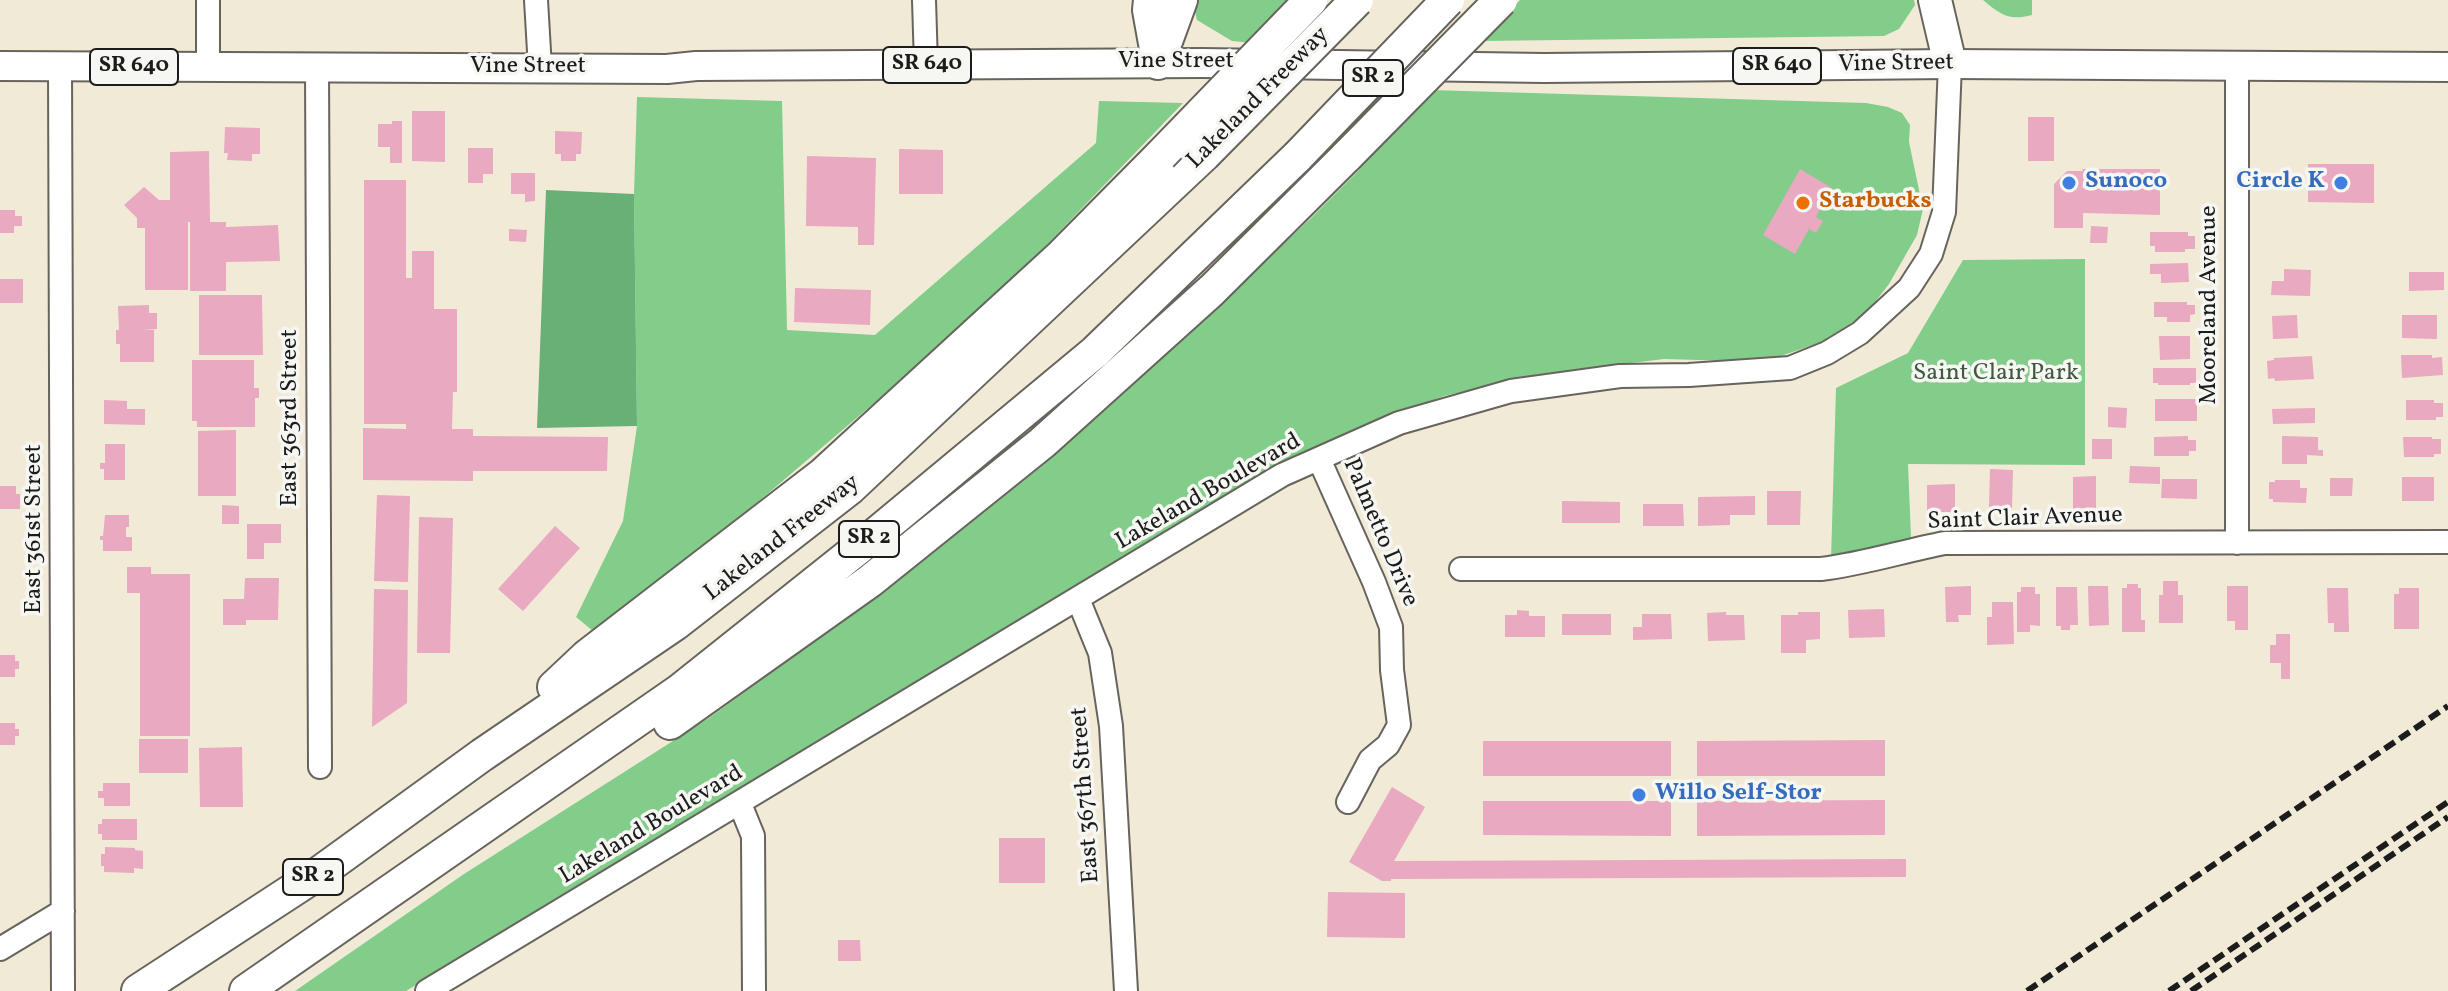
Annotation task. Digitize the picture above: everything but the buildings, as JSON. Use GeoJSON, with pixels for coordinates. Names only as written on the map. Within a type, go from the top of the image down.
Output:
{"type":"FeatureCollection","features":[{"type":"Feature","properties":{"kind":"highway"},"geometry":{"type":"LineString","coordinates":[[1150,0],[1158,63]]}},
{"type":"Feature","properties":{"kind":"highway"},"geometry":{"type":"LineString","coordinates":[[1158,63],[1181,0]]}},
{"type":"Feature","properties":{"kind":"highway"},"geometry":{"type":"LineString","coordinates":[[482,755],[587,656],[822,475],[1061,256],[1311,0]]}},
{"type":"Feature","properties":{"kind":"highway","name":"Lakeland Freeway"},"geometry":{"type":"LineString","coordinates":[[138,991],[322,871],[482,755],[675,624],[850,488],[1204,155],[1357,0]]}},
{"type":"Feature","properties":{"kind":"highway","name":"SR 2"},"geometry":{"type":"LineString","coordinates":[[246,991],[679,691],[871,538],[1095,352],[1298,156],[1448,0]]}},
{"type":"Feature","properties":{"kind":"highway"},"geometry":{"type":"LineString","coordinates":[[407,880],[531,816],[702,701],[870,581],[1042,443],[1212,290],[1501,0]]}},
{"type":"Feature","properties":{"kind":"highway"},"geometry":{"type":"LineString","coordinates":[[1935,0],[1950,64]]}},
{"type":"Feature","properties":{"kind":"highway"},"geometry":{"type":"LineString","coordinates":[[1950,64],[1958,0]]}},
{"type":"Feature","properties":{"kind":"main road","name":"Vine Street"},"geometry":{"type":"LineString","coordinates":[[0,66],[667,69],[696,66],[1158,63],[1544,68],[1950,64],[2448,67]]}},
{"type":"Feature","properties":{"kind":"street"},"geometry":{"type":"LineString","coordinates":[[208,0],[208,67]]}},
{"type":"Feature","properties":{"kind":"street"},"geometry":{"type":"LineString","coordinates":[[536,0],[540,68]]}},
{"type":"Feature","properties":{"kind":"street"},"geometry":{"type":"LineString","coordinates":[[924,0],[926,65]]}},
{"type":"Feature","properties":{"kind":"street","name":"Lakeland Boulevard"},"geometry":{"type":"LineString","coordinates":[[427,991],[1282,475],[1399,423],[1511,391],[1620,376],[1790,368],[1827,353],[1860,333],[1909,288],[1931,254],[1944,212],[1950,64]]}},
{"type":"Feature","properties":{"kind":"street","name":"East 361st Street"},"geometry":{"type":"LineString","coordinates":[[60,66],[63,991]]}},
{"type":"Feature","properties":{"kind":"street","name":"Mooreland Avenue"},"geometry":{"type":"LineString","coordinates":[[2237,67],[2237,543]]}},
{"type":"Feature","properties":{"kind":"street","name":"East 363rd Street"},"geometry":{"type":"LineString","coordinates":[[317,68],[320,767]]}},
{"type":"Feature","properties":{"kind":"street","name":"Palmetto Drive"},"geometry":{"type":"LineString","coordinates":[[1319,459],[1391,627],[1392,670],[1399,725],[1388,745],[1370,760],[1348,802]]}},
{"type":"Feature","properties":{"kind":"street","name":"Saint Clair Avenue"},"geometry":{"type":"LineString","coordinates":[[1461,569],[1821,569],[1858,564],[1945,543],[2448,542]]}},
{"type":"Feature","properties":{"kind":"street","name":"East 367th Street"},"geometry":{"type":"LineString","coordinates":[[1078,599],[1100,653],[1111,726],[1126,991]]}},
{"type":"Feature","properties":{"kind":"street"},"geometry":{"type":"LineString","coordinates":[[740,804],[753,836],[754,991]]}},
{"type":"Feature","properties":{"kind":"street"},"geometry":{"type":"LineString","coordinates":[[0,949],[63,911]]}},
{"type":"Feature","properties":{"kind":"green space"},"geometry":{"type":"Polygon","coordinates":[[[1192,0],[1294,0],[1252,43],[1232,41],[1197,20],[1192,0]]]}},
{"type":"Feature","properties":{"kind":"green space"},"geometry":{"type":"Polygon","coordinates":[[[1520,0],[1914,0],[1915,5],[1899,29],[1884,36],[1481,41],[1520,0]]]}},
{"type":"Feature","properties":{"kind":"green space"},"geometry":{"type":"Polygon","coordinates":[[[1983,0],[2032,0],[2032,15],[2006,15],[1983,0]]]}},
{"type":"Feature","properties":{"kind":"green space"},"geometry":{"type":"Polygon","coordinates":[[[1431,90],[1866,103],[1888,107],[1902,113],[1910,125],[1909,142],[1923,209],[1917,235],[1889,284],[1869,310],[1830,339],[1778,357],[1735,361],[1664,359],[1534,375],[1444,396],[1290,458],[406,991],[295,991],[464,874],[709,718],[875,597],[1043,465],[1310,219],[1431,90]]]}},
{"type":"Feature","properties":{"kind":"green space"},"geometry":{"type":"Polygon","coordinates":[[[637,97],[782,101],[787,330],[875,335],[1096,143],[1099,101],[1183,103],[988,306],[745,513],[593,631],[576,617],[623,521],[637,426],[634,194],[637,97]]]}},
{"type":"Feature","properties":{"kind":"green space"},"geometry":{"type":"Polygon","coordinates":[[[546,190],[634,194],[637,426],[537,428],[546,190]]]}},
{"type":"Feature","properties":{"kind":"green space","name":"Saint Clair Park"},"geometry":{"type":"Polygon","coordinates":[[[2085,259],[2085,465],[1908,464],[1911,538],[1831,560],[1836,388],[1908,353],[1963,260],[2085,259]]]}},
{"type":"Feature","properties":{"kind":"railway"},"geometry":{"type":"LineString","coordinates":[[2027,991],[2448,706]]}},
{"type":"Feature","properties":{"kind":"railway"},"geometry":{"type":"LineString","coordinates":[[2169,991],[2448,802]]}},
{"type":"Feature","properties":{"kind":"railway"},"geometry":{"type":"LineString","coordinates":[[2191,991],[2448,817]]}},
{"type":"Feature","properties":{"kind":"place","name":"Sunoco"},"geometry":{"type":"Point","coordinates":[2069,183]}},
{"type":"Feature","properties":{"kind":"place","name":"Circle K"},"geometry":{"type":"Point","coordinates":[2341,183]}},
{"type":"Feature","properties":{"kind":"place","name":"Starbucks"},"geometry":{"type":"Point","coordinates":[1803,203]}},
{"type":"Feature","properties":{"kind":"place","name":"Willo Self-Stor"},"geometry":{"type":"Point","coordinates":[1639,795]}}]}
